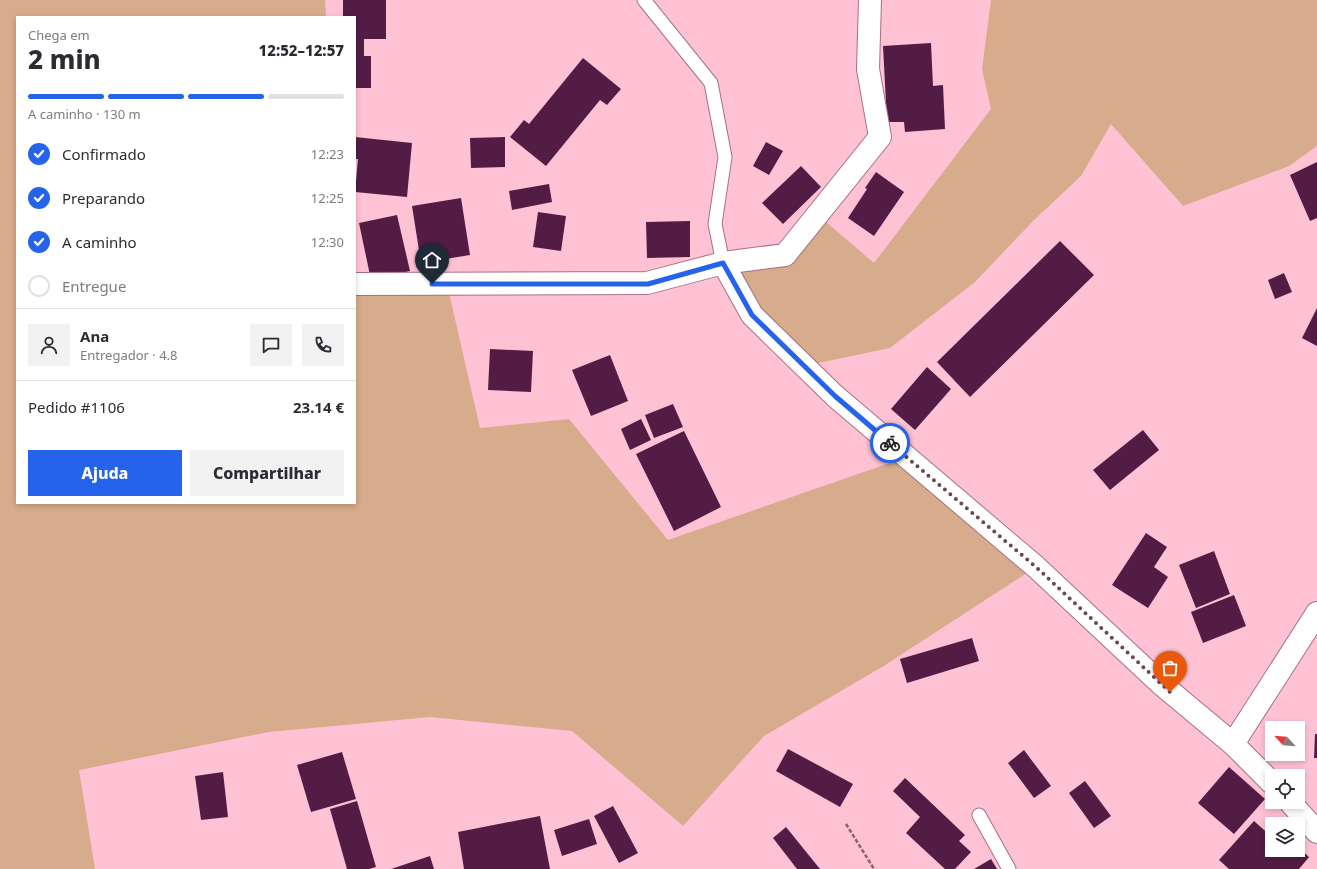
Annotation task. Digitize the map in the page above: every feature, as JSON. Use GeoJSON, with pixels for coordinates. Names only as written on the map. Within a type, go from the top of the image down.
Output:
{"type":"FeatureCollection","features":[{"type":"Feature","properties":{"kind":"street"},"geometry":{"type":"LineString","coordinates":[[356,284],[648,284],[723,263],[785,255],[880,137],[868,69],[870,0]]}},
{"type":"Feature","properties":{"kind":"street"},"geometry":{"type":"LineString","coordinates":[[723,263],[752,315],[835,396],[1036,567],[1160,683],[1234,744],[1265,776]]}},
{"type":"Feature","properties":{"kind":"street"},"geometry":{"type":"LineString","coordinates":[[1234,744],[1317,613]]}},
{"type":"Feature","properties":{"kind":"street"},"geometry":{"type":"LineString","coordinates":[[1296,809],[1317,832]]}},
{"type":"Feature","properties":{"kind":"lane"},"geometry":{"type":"LineString","coordinates":[[644,0],[711,83],[725,157],[715,224],[723,263]]}},
{"type":"Feature","properties":{"kind":"lane"},"geometry":{"type":"LineString","coordinates":[[979,815],[1009,869]]}},
{"type":"Feature","properties":{"kind":"path"},"geometry":{"type":"LineString","coordinates":[[846,824],[874,869]]}},
{"type":"Feature","properties":{"kind":"shaded area"},"geometry":{"type":"Polygon","coordinates":[[[0,0],[325,0],[326,16],[16,16],[16,504],[356,504],[356,284],[447,284],[480,428],[569,419],[668,540],[907,457],[1036,567],[882,667],[764,736],[683,826],[572,731],[430,717],[269,732],[79,770],[95,869],[0,869],[0,0]]]}},
{"type":"Feature","properties":{"kind":"shaded area"},"geometry":{"type":"Polygon","coordinates":[[[991,0],[1317,0],[1317,146],[1289,166],[1183,206],[1111,124],[1081,176],[1033,221],[975,282],[890,348],[804,366],[723,263],[785,255],[818,215],[874,263],[991,109],[982,69],[991,0]]]}},
{"type":"Feature","properties":{"kind":"building"},"geometry":{"type":"Polygon","coordinates":[[[343,0],[386,0],[386,39],[364,39],[364,56],[371,56],[371,88],[356,88],[356,16],[343,16],[343,0]]]}},
{"type":"Feature","properties":{"kind":"building"},"geometry":{"type":"Polygon","coordinates":[[[931,43],[933,86],[943,85],[945,129],[905,132],[904,122],[887,122],[883,46],[931,43]]]}},
{"type":"Feature","properties":{"kind":"building"},"geometry":{"type":"Polygon","coordinates":[[[583,58],[621,89],[607,105],[600,100],[546,166],[510,137],[524,120],[529,124],[583,58]]]}},
{"type":"Feature","properties":{"kind":"building"},"geometry":{"type":"Polygon","coordinates":[[[356,137],[412,143],[407,197],[356,192],[358,159],[356,159],[356,137]]]}},
{"type":"Feature","properties":{"kind":"building"},"geometry":{"type":"Polygon","coordinates":[[[505,137],[505,167],[471,168],[470,138],[505,137]]]}},
{"type":"Feature","properties":{"kind":"building"},"geometry":{"type":"Polygon","coordinates":[[[766,142],[783,151],[769,175],[753,166],[766,142]]]}},
{"type":"Feature","properties":{"kind":"building"},"geometry":{"type":"Polygon","coordinates":[[[1317,162],[1317,218],[1310,221],[1290,175],[1317,162]]]}},
{"type":"Feature","properties":{"kind":"building"},"geometry":{"type":"Polygon","coordinates":[[[801,166],[821,187],[783,224],[762,203],[801,166]]]}},
{"type":"Feature","properties":{"kind":"building"},"geometry":{"type":"Polygon","coordinates":[[[876,172],[904,192],[874,236],[848,218],[876,172]]]}},
{"type":"Feature","properties":{"kind":"building"},"geometry":{"type":"Polygon","coordinates":[[[549,184],[552,202],[512,210],[509,191],[549,184]]]}},
{"type":"Feature","properties":{"kind":"building"},"geometry":{"type":"Polygon","coordinates":[[[461,198],[470,255],[421,263],[412,206],[461,198]]]}},
{"type":"Feature","properties":{"kind":"building"},"geometry":{"type":"Polygon","coordinates":[[[538,212],[566,216],[561,251],[533,247],[538,212]]]}},
{"type":"Feature","properties":{"kind":"building"},"geometry":{"type":"Polygon","coordinates":[[[397,215],[410,271],[371,280],[359,223],[397,215]]]}},
{"type":"Feature","properties":{"kind":"building"},"geometry":{"type":"Polygon","coordinates":[[[690,221],[690,257],[647,258],[646,222],[690,221]]]}},
{"type":"Feature","properties":{"kind":"building"},"geometry":{"type":"Polygon","coordinates":[[[1060,241],[1094,275],[970,397],[937,362],[1060,241]]]}},
{"type":"Feature","properties":{"kind":"building"},"geometry":{"type":"Polygon","coordinates":[[[1284,273],[1292,292],[1275,299],[1268,280],[1284,273]]]}},
{"type":"Feature","properties":{"kind":"building"},"geometry":{"type":"Polygon","coordinates":[[[1317,308],[1317,346],[1302,338],[1317,308]]]}},
{"type":"Feature","properties":{"kind":"building"},"geometry":{"type":"Polygon","coordinates":[[[490,349],[533,351],[531,392],[488,390],[490,349]]]}},
{"type":"Feature","properties":{"kind":"building"},"geometry":{"type":"Polygon","coordinates":[[[610,355],[628,401],[591,416],[572,370],[610,355]]]}},
{"type":"Feature","properties":{"kind":"building"},"geometry":{"type":"Polygon","coordinates":[[[927,367],[951,389],[915,430],[891,409],[927,367]]]}},
{"type":"Feature","properties":{"kind":"building"},"geometry":{"type":"Polygon","coordinates":[[[673,404],[683,427],[654,438],[645,415],[673,404]]]}},
{"type":"Feature","properties":{"kind":"building"},"geometry":{"type":"Polygon","coordinates":[[[641,419],[651,440],[630,450],[621,429],[641,419]]]}},
{"type":"Feature","properties":{"kind":"building"},"geometry":{"type":"Polygon","coordinates":[[[1143,430],[1159,450],[1110,490],[1093,470],[1143,430]]]}},
{"type":"Feature","properties":{"kind":"building"},"geometry":{"type":"Polygon","coordinates":[[[684,431],[721,507],[674,531],[636,454],[684,431]]]}},
{"type":"Feature","properties":{"kind":"building"},"geometry":{"type":"Polygon","coordinates":[[[1146,533],[1167,547],[1154,567],[1168,577],[1148,608],[1112,585],[1146,533]]]}},
{"type":"Feature","properties":{"kind":"building"},"geometry":{"type":"Polygon","coordinates":[[[1214,551],[1230,594],[1196,608],[1179,565],[1214,551]]]}},
{"type":"Feature","properties":{"kind":"building"},"geometry":{"type":"Polygon","coordinates":[[[1234,595],[1246,626],[1203,643],[1191,612],[1234,595]]]}},
{"type":"Feature","properties":{"kind":"building"},"geometry":{"type":"Polygon","coordinates":[[[972,638],[979,661],[907,683],[900,659],[972,638]]]}},
{"type":"Feature","properties":{"kind":"building"},"geometry":{"type":"Polygon","coordinates":[[[1315,734],[1317,734],[1317,758],[1314,758],[1315,734]]]}},
{"type":"Feature","properties":{"kind":"building"},"geometry":{"type":"Polygon","coordinates":[[[788,749],[853,784],[840,807],[776,771],[788,749]]]}},
{"type":"Feature","properties":{"kind":"building"},"geometry":{"type":"Polygon","coordinates":[[[1024,750],[1051,786],[1034,798],[1008,763],[1024,750]]]}},
{"type":"Feature","properties":{"kind":"building"},"geometry":{"type":"Polygon","coordinates":[[[342,752],[356,799],[311,812],[297,765],[342,752]]]}},
{"type":"Feature","properties":{"kind":"building"},"geometry":{"type":"Polygon","coordinates":[[[1229,767],[1265,799],[1234,834],[1198,803],[1229,767]]]}},
{"type":"Feature","properties":{"kind":"building"},"geometry":{"type":"Polygon","coordinates":[[[223,772],[228,817],[201,820],[195,776],[223,772]]]}},
{"type":"Feature","properties":{"kind":"building"},"geometry":{"type":"Polygon","coordinates":[[[905,778],[965,835],[959,841],[971,852],[955,869],[945,869],[906,833],[920,817],[893,791],[905,778]]]}},
{"type":"Feature","properties":{"kind":"building"},"geometry":{"type":"Polygon","coordinates":[[[1085,781],[1111,816],[1094,828],[1069,793],[1085,781]]]}},
{"type":"Feature","properties":{"kind":"building"},"geometry":{"type":"Polygon","coordinates":[[[357,801],[376,867],[369,869],[347,869],[330,809],[357,801]]]}},
{"type":"Feature","properties":{"kind":"building"},"geometry":{"type":"Polygon","coordinates":[[[613,806],[638,853],[619,863],[594,816],[613,806]]]}},
{"type":"Feature","properties":{"kind":"building"},"geometry":{"type":"Polygon","coordinates":[[[540,816],[550,869],[464,869],[458,832],[540,816]]]}},
{"type":"Feature","properties":{"kind":"building"},"geometry":{"type":"Polygon","coordinates":[[[589,819],[597,844],[562,856],[554,830],[589,819]]]}},
{"type":"Feature","properties":{"kind":"building"},"geometry":{"type":"Polygon","coordinates":[[[1254,821],[1265,831],[1265,857],[1305,857],[1305,853],[1309,857],[1299,869],[1229,869],[1219,860],[1254,821]]]}},
{"type":"Feature","properties":{"kind":"building"},"geometry":{"type":"Polygon","coordinates":[[[786,827],[820,869],[797,869],[773,838],[786,827]]]}},
{"type":"Feature","properties":{"kind":"building"},"geometry":{"type":"Polygon","coordinates":[[[430,856],[434,869],[391,869],[430,856]]]}},
{"type":"Feature","properties":{"kind":"building"},"geometry":{"type":"Polygon","coordinates":[[[991,859],[997,869],[974,869],[991,859]]]}},
{"type":"Feature","properties":{"kind":"way so far"},"geometry":{"type":"LineString","coordinates":[[890,443],[1036,567],[1170,692]]}},
{"type":"Feature","properties":{"kind":"route"},"geometry":{"type":"LineString","coordinates":[[432,284],[648,284],[723,263],[752,315],[835,396],[890,443]]}}]}
